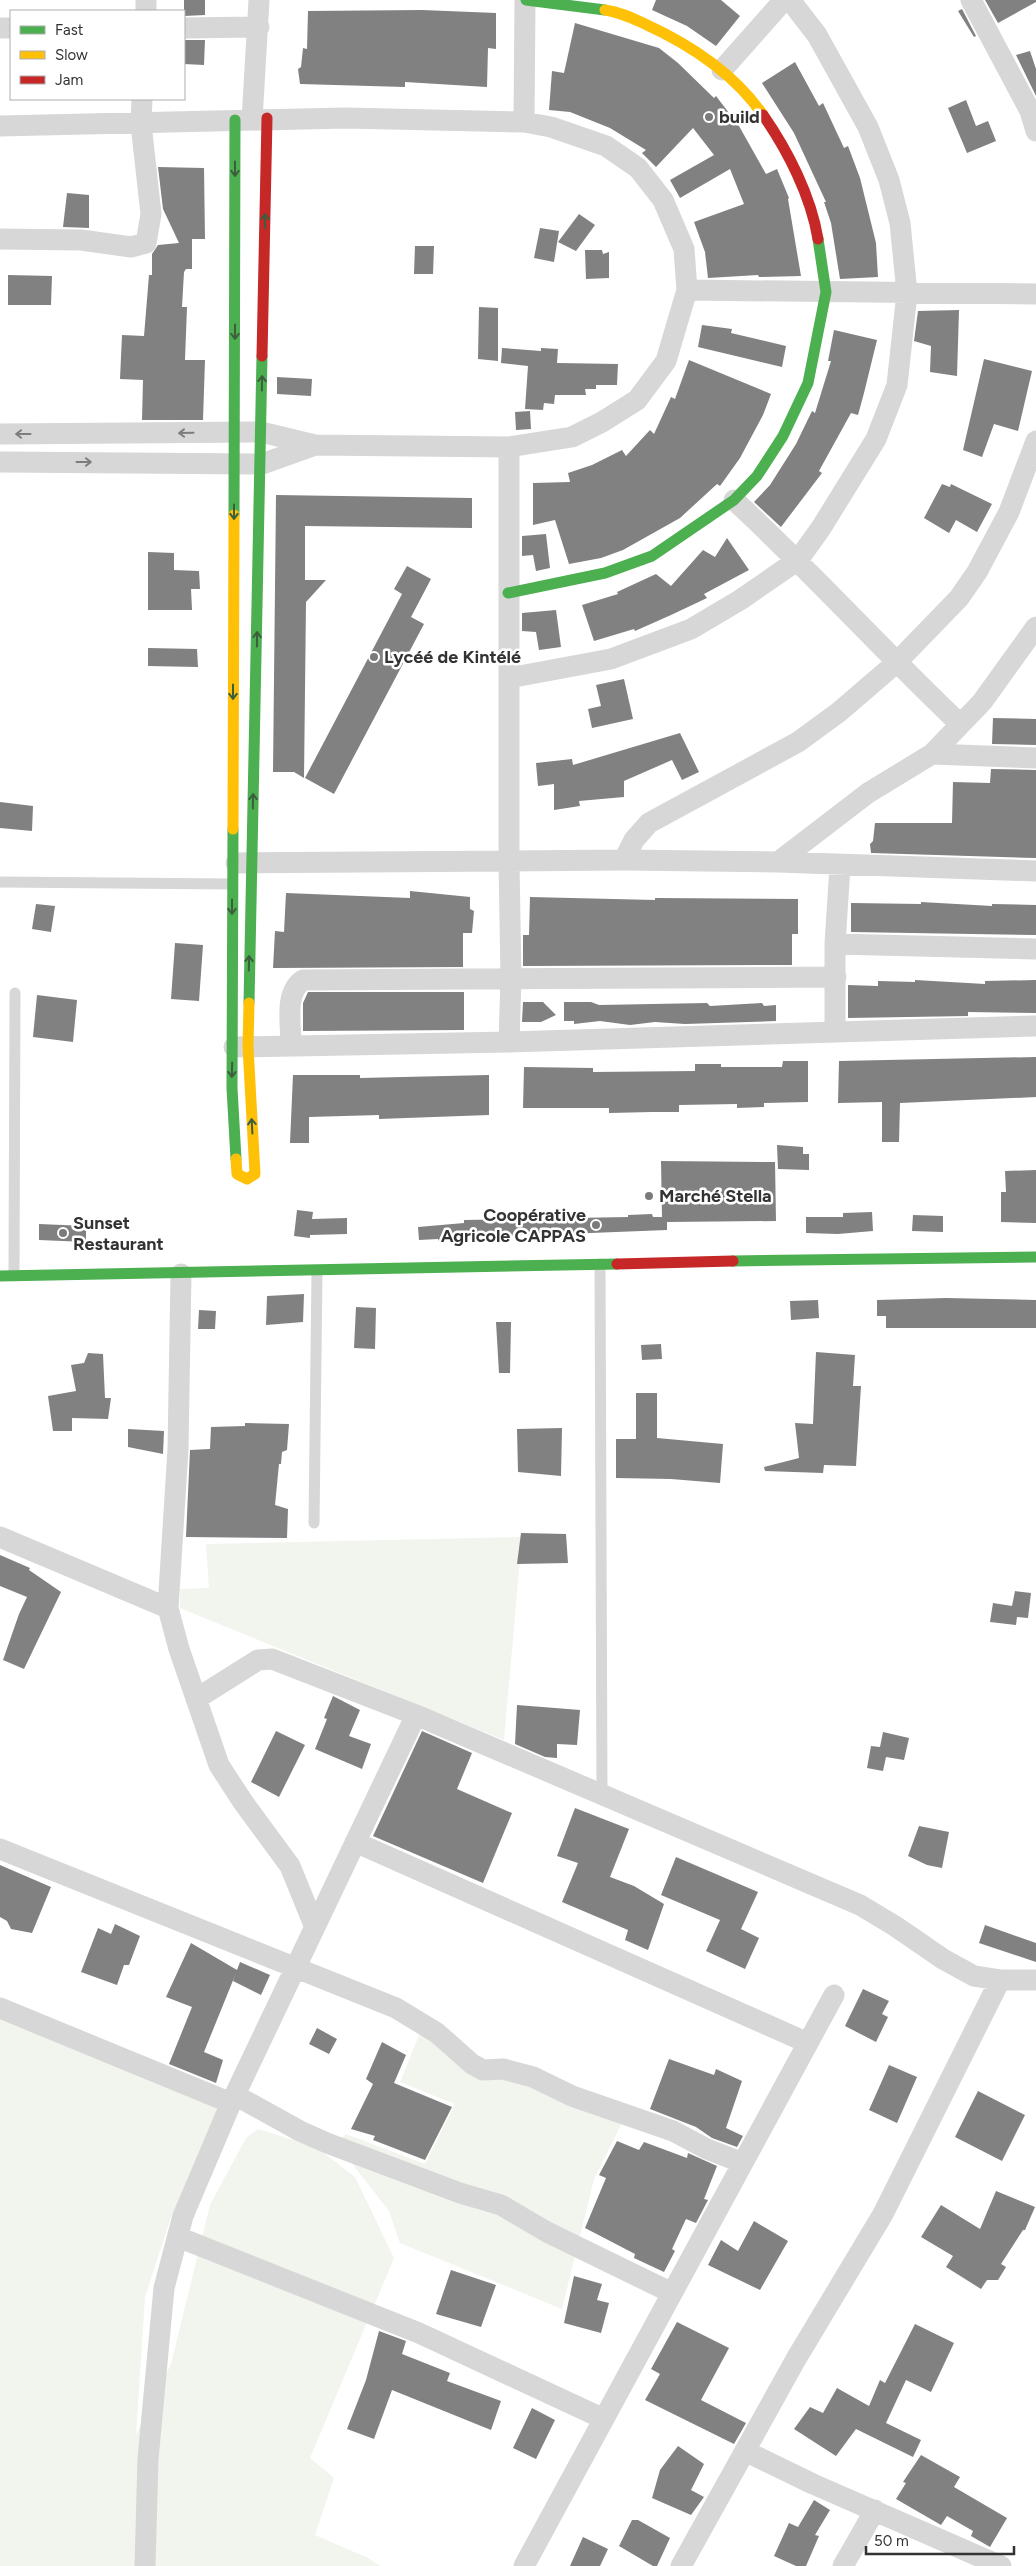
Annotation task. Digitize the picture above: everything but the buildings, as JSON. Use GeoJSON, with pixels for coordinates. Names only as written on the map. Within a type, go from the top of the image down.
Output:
{"type":"FeatureCollection","features":[{"type":"Feature","properties":{"kind":"main road"},"geometry":{"type":"LineString","coordinates":[[508,593],[605,573],[652,556],[734,500],[757,476],[783,436],[808,383],[826,292],[816,226],[802,187],[780,140],[760,111],[722,70],[680,40],[618,12],[526,0]]}},
{"type":"Feature","properties":{"kind":"main road"},"geometry":{"type":"LineString","coordinates":[[251,119],[234,432],[242,863],[240,1047],[232,1088],[237,1174],[247,1179],[255,1174],[240,1047],[232,884],[242,863],[262,464],[251,119]]}},
{"type":"Feature","properties":{"kind":"main road"},"geometry":{"type":"LineString","coordinates":[[0,1276],[181,1274],[870,1258],[1036,1257]]}},
{"type":"Feature","properties":{"kind":"street"},"geometry":{"type":"LineString","coordinates":[[251,119],[260,0]]}},
{"type":"Feature","properties":{"kind":"street"},"geometry":{"type":"LineString","coordinates":[[524,122],[526,0]]}},
{"type":"Feature","properties":{"kind":"street"},"geometry":{"type":"LineString","coordinates":[[722,70],[784,0]]}},
{"type":"Feature","properties":{"kind":"street"},"geometry":{"type":"LineString","coordinates":[[509,678],[611,659],[691,629],[798,560],[822,528],[876,439],[897,385],[907,293],[900,223],[889,180],[868,127],[817,35],[790,0]]}},
{"type":"Feature","properties":{"kind":"street"},"geometry":{"type":"LineString","coordinates":[[971,0],[1030,111],[1036,131]]}},
{"type":"Feature","properties":{"kind":"street"},"geometry":{"type":"LineString","coordinates":[[185,28],[259,27]]}},
{"type":"Feature","properties":{"kind":"street"},"geometry":{"type":"LineString","coordinates":[[0,239],[82,240],[130,247],[146,243],[151,214],[141,124],[142,100]]}},
{"type":"Feature","properties":{"kind":"street"},"geometry":{"type":"LineString","coordinates":[[0,126],[346,118],[524,122],[551,127],[606,146],[638,168],[663,200],[684,249],[687,290],[666,361],[637,400],[602,422],[572,437],[510,446],[315,445],[261,432],[0,434]]}},
{"type":"Feature","properties":{"kind":"street"},"geometry":{"type":"LineString","coordinates":[[687,290],[1036,294]]}},
{"type":"Feature","properties":{"kind":"street"},"geometry":{"type":"LineString","coordinates":[[624,860],[634,840],[649,823],[798,742],[839,712],[896,663],[959,598],[977,572],[1009,512],[1036,441]]}},
{"type":"Feature","properties":{"kind":"street"},"geometry":{"type":"LineString","coordinates":[[0,462],[262,464],[315,445]]}},
{"type":"Feature","properties":{"kind":"street"},"geometry":{"type":"LineString","coordinates":[[509,1042],[511,978],[508,593],[510,446]]}},
{"type":"Feature","properties":{"kind":"street"},"geometry":{"type":"LineString","coordinates":[[734,500],[798,560],[896,663],[960,724]]}},
{"type":"Feature","properties":{"kind":"street"},"geometry":{"type":"LineString","coordinates":[[778,862],[868,792],[932,754],[1029,649],[1036,627]]}},
{"type":"Feature","properties":{"kind":"street"},"geometry":{"type":"LineString","coordinates":[[932,754],[1036,758]]}},
{"type":"Feature","properties":{"kind":"street"},"geometry":{"type":"LineString","coordinates":[[242,863],[509,863],[624,860],[778,862],[840,866],[1036,871]]}},
{"type":"Feature","properties":{"kind":"street"},"geometry":{"type":"LineString","coordinates":[[835,1032],[836,944],[840,866]]}},
{"type":"Feature","properties":{"kind":"street"},"geometry":{"type":"LineString","coordinates":[[836,944],[1036,949]]}},
{"type":"Feature","properties":{"kind":"street"},"geometry":{"type":"LineString","coordinates":[[291,1044],[291,998],[296,984],[303,980],[836,977]]}},
{"type":"Feature","properties":{"kind":"street"},"geometry":{"type":"LineString","coordinates":[[240,1047],[291,1044],[509,1042],[1036,1026]]}},
{"type":"Feature","properties":{"kind":"street"},"geometry":{"type":"LineString","coordinates":[[181,1274],[178,1449],[168,1608],[179,1649],[219,1765],[243,1802],[290,1866],[314,1926]]}},
{"type":"Feature","properties":{"kind":"street"},"geometry":{"type":"LineString","coordinates":[[0,1537],[168,1608]]}},
{"type":"Feature","properties":{"kind":"street"},"geometry":{"type":"LineString","coordinates":[[196,1699],[258,1660],[272,1659],[416,1715],[860,1905],[958,1968],[974,1976],[1000,1980],[1036,1980]]}},
{"type":"Feature","properties":{"kind":"street"},"geometry":{"type":"LineString","coordinates":[[145,2566],[148,2459],[163,2298],[178,2237],[196,2182],[233,2099],[416,1715]]}},
{"type":"Feature","properties":{"kind":"street"},"geometry":{"type":"LineString","coordinates":[[355,1842],[808,2043]]}},
{"type":"Feature","properties":{"kind":"street"},"geometry":{"type":"LineString","coordinates":[[0,1848],[294,1969],[396,2008],[437,2033],[472,2064],[483,2070],[503,2069],[533,2077],[572,2096],[673,2130],[707,2149],[743,2163]]}},
{"type":"Feature","properties":{"kind":"street"},"geometry":{"type":"LineString","coordinates":[[681,2566],[747,2452],[796,2360],[883,2214],[1000,1980]]}},
{"type":"Feature","properties":{"kind":"street"},"geometry":{"type":"LineString","coordinates":[[524,2566],[834,1995]]}},
{"type":"Feature","properties":{"kind":"street"},"geometry":{"type":"LineString","coordinates":[[0,2008],[233,2099],[327,2143],[460,2193],[501,2205],[547,2232],[672,2293]]}},
{"type":"Feature","properties":{"kind":"street"},"geometry":{"type":"LineString","coordinates":[[178,2237],[419,2333],[604,2419]]}},
{"type":"Feature","properties":{"kind":"street"},"geometry":{"type":"LineString","coordinates":[[747,2452],[812,2484],[876,2510],[1000,2566]]}},
{"type":"Feature","properties":{"kind":"street"},"geometry":{"type":"LineString","coordinates":[[843,2566],[876,2510]]}},
{"type":"Feature","properties":{"kind":"lane"},"geometry":{"type":"LineString","coordinates":[[0,882],[232,884]]}},
{"type":"Feature","properties":{"kind":"lane"},"geometry":{"type":"LineString","coordinates":[[14,1275],[15,993]]}},
{"type":"Feature","properties":{"kind":"lane"},"geometry":{"type":"LineString","coordinates":[[600,1264],[602,1795]]}},
{"type":"Feature","properties":{"kind":"lane"},"geometry":{"type":"LineString","coordinates":[[314,1523],[317,1271]]}},
{"type":"Feature","properties":{"kind":"shaded area"},"geometry":{"type":"Polygon","coordinates":[[[522,1537],[504,1740],[180,1608],[180,1589],[209,1588],[206,1544],[522,1537]]]}},
{"type":"Feature","properties":{"kind":"shaded area"},"geometry":{"type":"Polygon","coordinates":[[[0,2019],[227,2103],[171,2217],[145,2297],[136,2435],[171,2364],[210,2205],[246,2138],[258,2129],[316,2147],[355,2177],[394,2258],[310,2458],[334,2478],[315,2535],[368,2558],[380,2566],[0,2566],[0,2019]]]}},
{"type":"Feature","properties":{"kind":"shaded area"},"geometry":{"type":"Polygon","coordinates":[[[422,2028],[514,2078],[623,2121],[594,2179],[562,2309],[400,2243],[389,2211],[336,2143],[346,2134],[425,2164],[455,2104],[400,2082],[422,2028]]]}},
{"type":"Feature","properties":{"kind":"traffic: fast"},"geometry":{"type":"LineString","coordinates":[[526,0],[605,10]]}},
{"type":"Feature","properties":{"kind":"traffic: fast"},"geometry":{"type":"LineString","coordinates":[[234,515],[235,120]]}},
{"type":"Feature","properties":{"kind":"traffic: fast"},"geometry":{"type":"LineString","coordinates":[[508,593],[605,573],[652,556],[734,500],[757,476],[783,436],[808,383],[826,292],[818,239]]}},
{"type":"Feature","properties":{"kind":"traffic: fast"},"geometry":{"type":"LineString","coordinates":[[249,1003],[262,356]]}},
{"type":"Feature","properties":{"kind":"traffic: fast"},"geometry":{"type":"LineString","coordinates":[[233,829],[232,1088],[236,1159]]}},
{"type":"Feature","properties":{"kind":"traffic: fast"},"geometry":{"type":"LineString","coordinates":[[733,1261],[1036,1257]]}},
{"type":"Feature","properties":{"kind":"traffic: fast"},"geometry":{"type":"LineString","coordinates":[[0,1276],[617,1264]]}},
{"type":"Feature","properties":{"kind":"traffic: slow"},"geometry":{"type":"LineString","coordinates":[[605,10],[621,14],[662,32],[695,51],[739,86],[763,115]]}},
{"type":"Feature","properties":{"kind":"traffic: slow"},"geometry":{"type":"LineString","coordinates":[[233,829],[234,515]]}},
{"type":"Feature","properties":{"kind":"traffic: slow"},"geometry":{"type":"LineString","coordinates":[[236,1159],[237,1174],[247,1179],[255,1174],[248,1047],[249,1003]]}},
{"type":"Feature","properties":{"kind":"traffic: jam"},"geometry":{"type":"LineString","coordinates":[[763,115],[797,174],[810,207],[818,239]]}},
{"type":"Feature","properties":{"kind":"traffic: jam"},"geometry":{"type":"LineString","coordinates":[[262,356],[267,118]]}},
{"type":"Feature","properties":{"kind":"traffic: jam"},"geometry":{"type":"LineString","coordinates":[[617,1264],[733,1261]]}},
{"type":"Feature","properties":{"kind":"place","name":"build"},"geometry":{"type":"Point","coordinates":[709,117]}},
{"type":"Feature","properties":{"kind":"place","name":"Lycéé de Kintélé"},"geometry":{"type":"Point","coordinates":[374,657]}},
{"type":"Feature","properties":{"kind":"place","name":"Marché Stella"},"geometry":{"type":"Point","coordinates":[649,1196]}},
{"type":"Feature","properties":{"kind":"place","name":"Coopérative Agricole CAPPAS"},"geometry":{"type":"Point","coordinates":[596,1225]}},
{"type":"Feature","properties":{"kind":"place","name":"Sunset Restaurant"},"geometry":{"type":"Point","coordinates":[63,1233]}}]}
